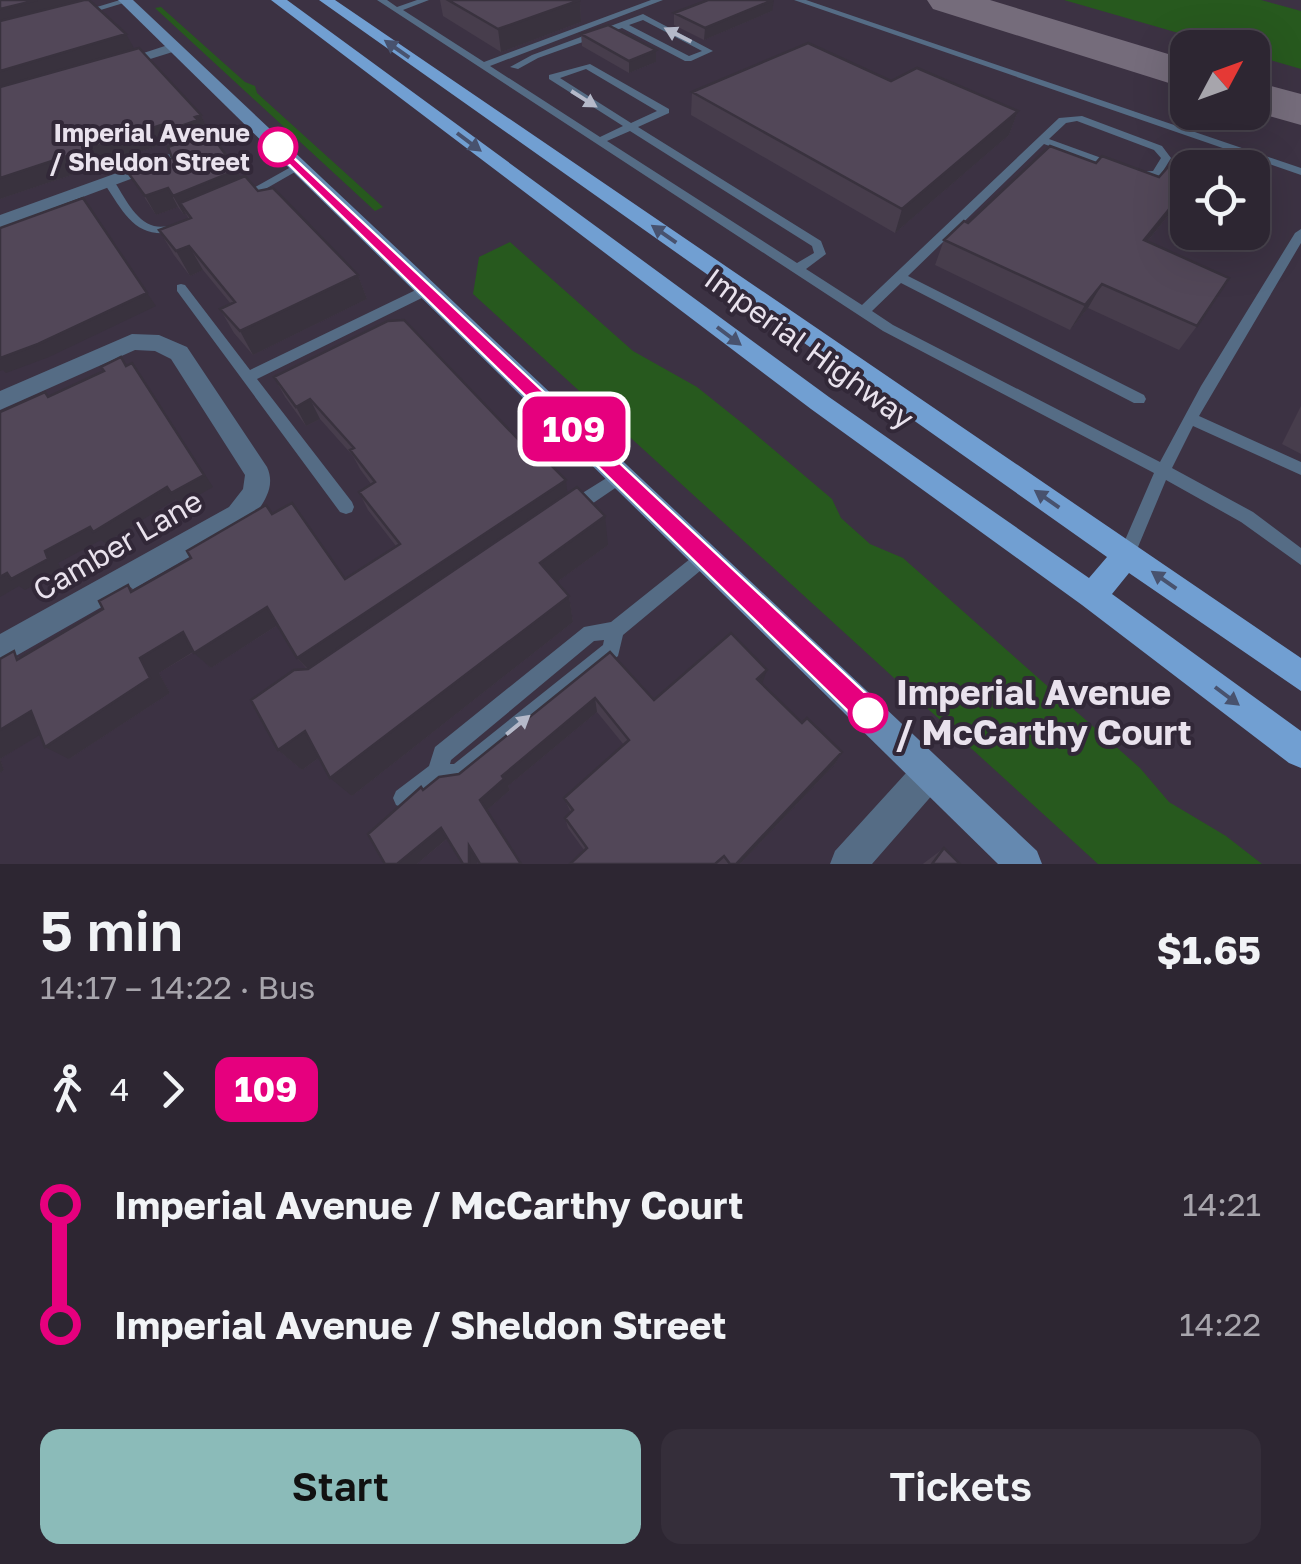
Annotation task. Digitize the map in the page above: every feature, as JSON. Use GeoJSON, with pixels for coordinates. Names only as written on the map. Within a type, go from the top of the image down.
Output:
{"type":"FeatureCollection","features":[{"type":"Feature","properties":{"kind":"main road","name":"Imperial Highway"},"geometry":{"type":"LineString","coordinates":[[278,0],[820,403],[1092,596],[1301,751]]}},
{"type":"Feature","properties":{"kind":"main road","name":"Imperial Highway"},"geometry":{"type":"LineString","coordinates":[[326,0],[1301,676]]}},
{"type":"Feature","properties":{"kind":"main road"},"geometry":{"type":"LineString","coordinates":[[1092,596],[1127,554]]}},
{"type":"Feature","properties":{"kind":"street"},"geometry":{"type":"LineString","coordinates":[[126,0],[1024,864]]}},
{"type":"Feature","properties":{"kind":"street"},"geometry":{"type":"LineString","coordinates":[[93,71],[174,47]]}},
{"type":"Feature","properties":{"kind":"street"},"geometry":{"type":"LineString","coordinates":[[0,222],[259,128]]}},
{"type":"Feature","properties":{"kind":"street","name":"Camber Lane"},"geometry":{"type":"LineString","coordinates":[[0,401],[132,342],[158,343],[178,353],[258,474],[256,492],[238,515],[0,650]]}},
{"type":"Feature","properties":{"kind":"street"},"geometry":{"type":"LineString","coordinates":[[848,864],[929,773]]}},
{"type":"Feature","properties":{"kind":"lane"},"geometry":{"type":"LineString","coordinates":[[72,15],[126,0]]}},
{"type":"Feature","properties":{"kind":"lane"},"geometry":{"type":"LineString","coordinates":[[381,0],[926,351],[1162,470],[1247,517],[1301,558]]}},
{"type":"Feature","properties":{"kind":"lane"},"geometry":{"type":"LineString","coordinates":[[396,10],[426,0]]}},
{"type":"Feature","properties":{"kind":"lane"},"geometry":{"type":"LineString","coordinates":[[489,70],[659,0]]}},
{"type":"Feature","properties":{"kind":"lane"},"geometry":{"type":"LineString","coordinates":[[798,0],[1301,172]]}},
{"type":"Feature","properties":{"kind":"lane"},"geometry":{"type":"LineString","coordinates":[[489,70],[531,66],[550,58],[554,52],[623,25],[643,18],[709,50],[688,59],[623,25]]}},
{"type":"Feature","properties":{"kind":"lane"},"geometry":{"type":"LineString","coordinates":[[599,141],[629,126],[665,111],[587,66],[552,77],[629,126],[818,244],[820,254],[797,270]]}},
{"type":"Feature","properties":{"kind":"lane"},"geometry":{"type":"LineString","coordinates":[[863,312],[900,277],[1042,140],[1063,120],[1078,118],[1158,148],[1166,158],[1156,174],[1141,176],[1042,140]]}},
{"type":"Feature","properties":{"kind":"lane"},"geometry":{"type":"LineString","coordinates":[[227,205],[298,166]]}},
{"type":"Feature","properties":{"kind":"lane"},"geometry":{"type":"LineString","coordinates":[[110,182],[139,226],[150,232],[183,226]]}},
{"type":"Feature","properties":{"kind":"lane"},"geometry":{"type":"LineString","coordinates":[[689,199],[719,182]]}},
{"type":"Feature","properties":{"kind":"lane"},"geometry":{"type":"LineString","coordinates":[[1127,554],[1162,470],[1190,418],[1301,233]]}},
{"type":"Feature","properties":{"kind":"lane"},"geometry":{"type":"LineString","coordinates":[[900,277],[1139,398]]}},
{"type":"Feature","properties":{"kind":"lane"},"geometry":{"type":"LineString","coordinates":[[181,288],[346,507]]}},
{"type":"Feature","properties":{"kind":"lane"},"geometry":{"type":"LineString","coordinates":[[248,378],[427,290]]}},
{"type":"Feature","properties":{"kind":"lane"},"geometry":{"type":"LineString","coordinates":[[1190,418],[1301,469]]}},
{"type":"Feature","properties":{"kind":"lane"},"geometry":{"type":"LineString","coordinates":[[568,511],[621,474]]}},
{"type":"Feature","properties":{"kind":"lane"},"geometry":{"type":"LineString","coordinates":[[403,798],[438,772],[457,774],[611,650],[615,630],[706,556]]}},
{"type":"Feature","properties":{"kind":"green space"},"geometry":{"type":"Polygon","coordinates":[[[1064,0],[1261,0],[1301,11],[1301,69],[1270,60],[1270,30],[1170,31],[1064,0]]]}},
{"type":"Feature","properties":{"kind":"green space"},"geometry":{"type":"Polygon","coordinates":[[[161,7],[245,82],[255,86],[257,93],[383,207],[375,211],[155,8],[161,7]]]}},
{"type":"Feature","properties":{"kind":"green space"},"geometry":{"type":"Polygon","coordinates":[[[510,242],[633,351],[697,387],[747,427],[832,499],[841,518],[870,544],[903,558],[1140,768],[1169,802],[1226,836],[1262,864],[1098,864],[473,294],[479,257],[510,242]]]}},
{"type":"Feature","properties":{"kind":"building"},"geometry":{"type":"Polygon","coordinates":[[[0,0],[37,0],[0,9],[0,0]]]}},
{"type":"Feature","properties":{"kind":"building"},"geometry":{"type":"Polygon","coordinates":[[[89,0],[126,34],[0,71],[0,21],[89,0]]]}},
{"type":"Feature","properties":{"kind":"building"},"geometry":{"type":"Polygon","coordinates":[[[448,0],[580,0],[498,29],[448,0]]]}},
{"type":"Feature","properties":{"kind":"building"},"geometry":{"type":"Polygon","coordinates":[[[708,0],[773,0],[705,28],[674,13],[708,0]]]}},
{"type":"Feature","properties":{"kind":"building"},"geometry":{"type":"Polygon","coordinates":[[[608,25],[656,50],[629,61],[581,34],[608,25]]]}},
{"type":"Feature","properties":{"kind":"building"},"geometry":{"type":"Polygon","coordinates":[[[808,43],[891,81],[917,68],[1018,111],[902,209],[692,92],[808,43]]]}},
{"type":"Feature","properties":{"kind":"building"},"geometry":{"type":"Polygon","coordinates":[[[139,48],[201,115],[195,117],[198,120],[164,132],[161,125],[0,178],[0,87],[139,48]]]}},
{"type":"Feature","properties":{"kind":"building"},"geometry":{"type":"Polygon","coordinates":[[[209,132],[237,170],[173,196],[168,188],[145,196],[129,174],[172,158],[168,147],[209,132]]]}},
{"type":"Feature","properties":{"kind":"building"},"geometry":{"type":"Polygon","coordinates":[[[1050,146],[1096,163],[1102,156],[1159,177],[1168,167],[1170,208],[1144,240],[1229,278],[1197,326],[1102,284],[1085,305],[944,240],[964,221],[968,223],[1050,146]]]}},
{"type":"Feature","properties":{"kind":"building"},"geometry":{"type":"Polygon","coordinates":[[[245,176],[258,191],[273,188],[358,275],[240,331],[220,309],[235,302],[189,246],[176,251],[159,230],[191,218],[180,203],[245,176]]]}},
{"type":"Feature","properties":{"kind":"building"},"geometry":{"type":"Polygon","coordinates":[[[83,198],[147,293],[0,358],[0,228],[83,198]]]}},
{"type":"Feature","properties":{"kind":"building"},"geometry":{"type":"Polygon","coordinates":[[[404,320],[535,457],[540,454],[566,480],[297,658],[267,607],[194,653],[183,632],[140,658],[150,678],[45,747],[31,711],[0,730],[0,659],[14,651],[17,660],[103,609],[99,601],[128,585],[131,592],[191,558],[187,551],[266,505],[272,514],[292,503],[345,579],[400,544],[359,492],[375,482],[350,450],[354,448],[310,399],[296,407],[274,377],[388,321],[404,320]]]}},
{"type":"Feature","properties":{"kind":"building"},"geometry":{"type":"Polygon","coordinates":[[[121,357],[126,366],[132,363],[204,475],[171,493],[167,487],[93,532],[90,527],[45,551],[48,559],[11,579],[7,573],[0,577],[0,412],[45,392],[48,397],[104,371],[101,367],[121,357]]]}},
{"type":"Feature","properties":{"kind":"building"},"geometry":{"type":"Polygon","coordinates":[[[577,487],[605,516],[540,563],[569,596],[330,778],[305,731],[278,750],[251,700],[294,670],[308,669],[577,487]]]}},
{"type":"Feature","properties":{"kind":"building"},"geometry":{"type":"Polygon","coordinates":[[[731,633],[767,670],[757,679],[802,723],[807,718],[842,752],[736,864],[730,864],[724,856],[715,864],[570,864],[587,848],[565,818],[573,810],[564,798],[629,740],[595,698],[502,776],[504,779],[480,800],[521,864],[480,864],[469,846],[469,864],[463,864],[441,828],[397,864],[385,864],[368,834],[421,787],[423,790],[439,777],[459,774],[610,652],[654,700],[731,633]]]}},
{"type":"Feature","properties":{"kind":"building"},"geometry":{"type":"Polygon","coordinates":[[[944,848],[960,864],[932,864],[944,848]]]}},
{"type":"Feature","properties":{"kind":"taxiway"},"geometry":{"type":"LineString","coordinates":[[947,0],[1170,69]]}},
{"type":"Feature","properties":{"kind":"taxiway"},"geometry":{"type":"LineString","coordinates":[[1270,101],[1301,110]]}},
{"type":"Feature","properties":{"kind":"bus line","name":"109"},"geometry":{"type":"LineString","coordinates":[[278,147],[868,713]]}},
{"type":"Feature","properties":{"kind":"place","name":"Imperial Avenue / Sheldon Street"},"geometry":{"type":"Point","coordinates":[278,147]}},
{"type":"Feature","properties":{"kind":"place","name":"Imperial Avenue / McCarthy Court"},"geometry":{"type":"Point","coordinates":[868,713]}}]}
